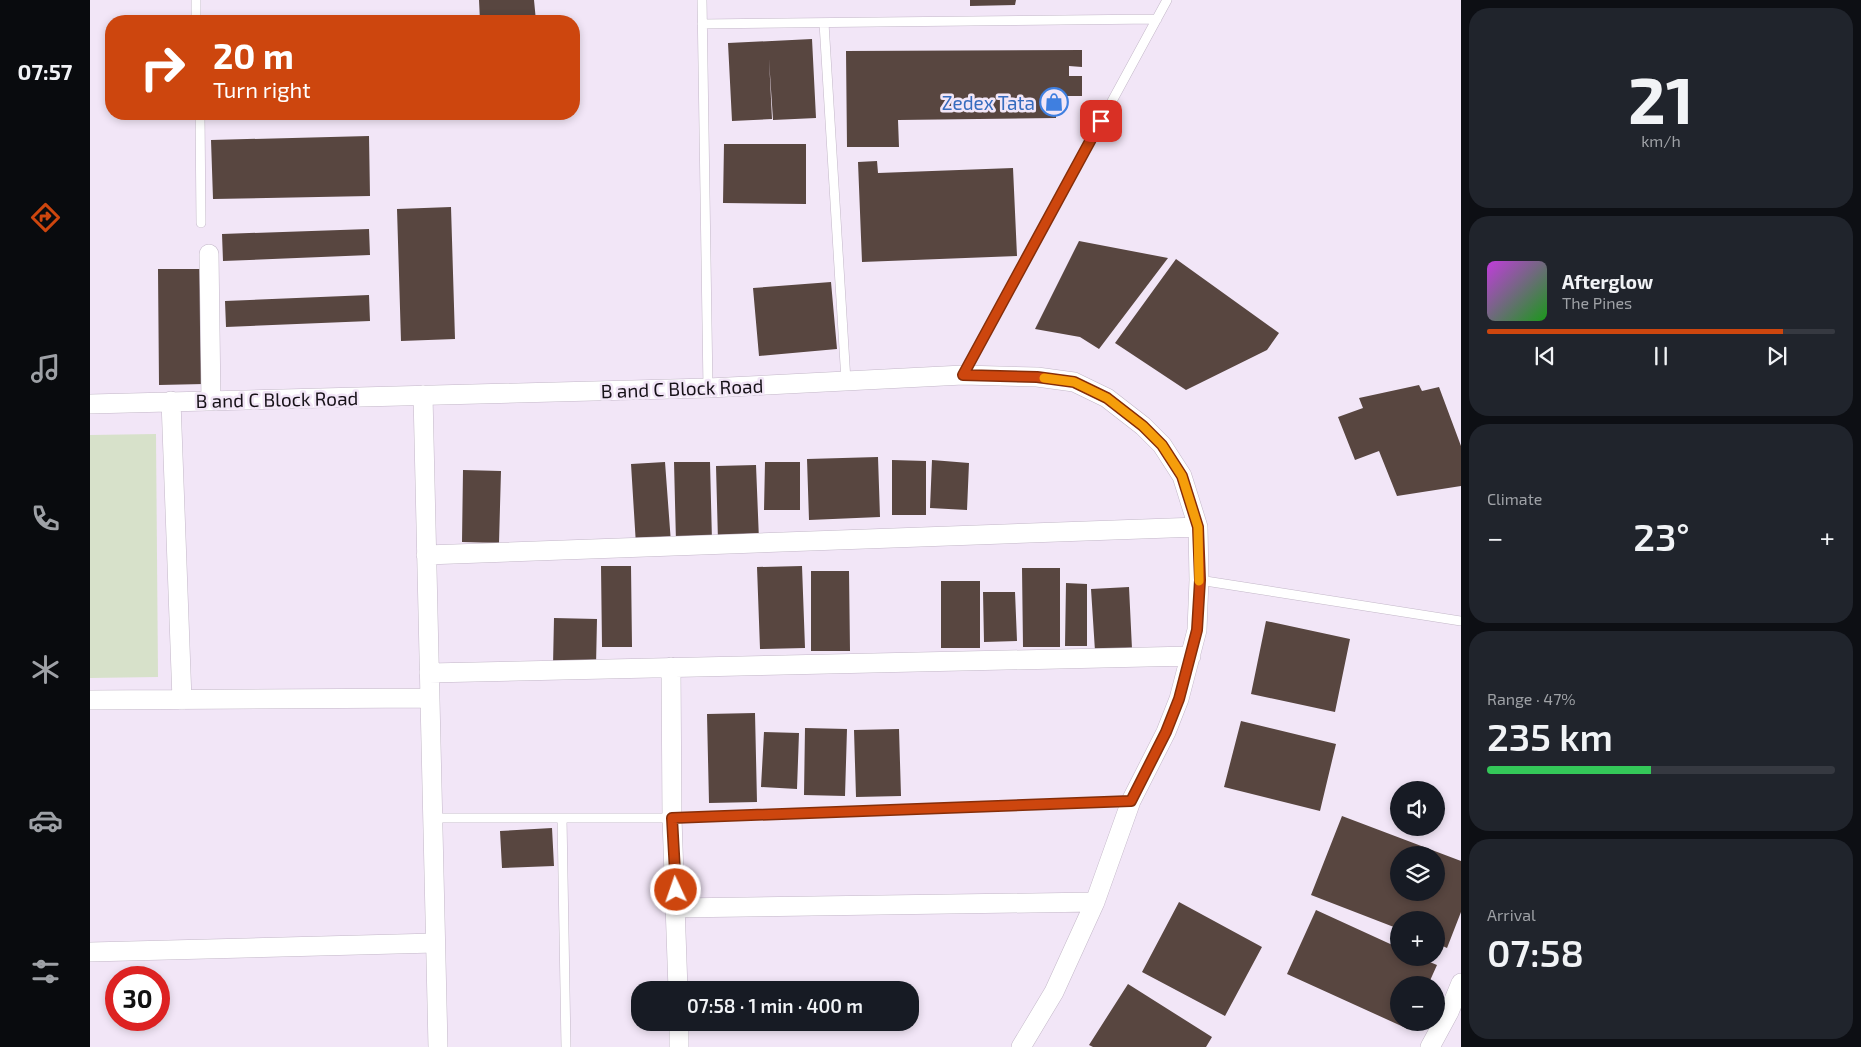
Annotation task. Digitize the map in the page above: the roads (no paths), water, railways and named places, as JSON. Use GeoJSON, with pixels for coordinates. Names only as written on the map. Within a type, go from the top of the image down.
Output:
{"type":"FeatureCollection","features":[{"type":"Feature","properties":{"kind":"street"},"geometry":{"type":"LineString","coordinates":[[209,254],[211,401]]}},
{"type":"Feature","properties":{"kind":"street","name":"B and C Block Road"},"geometry":{"type":"LineString","coordinates":[[90,404],[708,388],[963,375],[1037,377],[1074,382],[1107,398],[1143,426],[1162,445],[1182,476],[1198,527],[1200,580],[1197,630],[1179,699],[1166,732],[1131,801],[1095,902],[1054,992],[1021,1047]]}},
{"type":"Feature","properties":{"kind":"street"},"geometry":{"type":"LineString","coordinates":[[423,395],[438,1047]]}},
{"type":"Feature","properties":{"kind":"street"},"geometry":{"type":"LineString","coordinates":[[172,401],[182,700]]}},
{"type":"Feature","properties":{"kind":"street"},"geometry":{"type":"LineString","coordinates":[[426,554],[1198,527]]}},
{"type":"Feature","properties":{"kind":"street"},"geometry":{"type":"LineString","coordinates":[[429,674],[1191,656]]}},
{"type":"Feature","properties":{"kind":"street"},"geometry":{"type":"LineString","coordinates":[[671,667],[672,818],[678,981]]}},
{"type":"Feature","properties":{"kind":"street"},"geometry":{"type":"LineString","coordinates":[[90,700],[430,698]]}},
{"type":"Feature","properties":{"kind":"street"},"geometry":{"type":"LineString","coordinates":[[676,908],[1095,902]]}},
{"type":"Feature","properties":{"kind":"street"},"geometry":{"type":"LineString","coordinates":[[90,952],[436,943]]}},
{"type":"Feature","properties":{"kind":"street"},"geometry":{"type":"LineString","coordinates":[[1430,1047],[1449,1012],[1461,983]]}},
{"type":"Feature","properties":{"kind":"street"},"geometry":{"type":"LineString","coordinates":[[679,1031],[679,1047]]}},
{"type":"Feature","properties":{"kind":"lane"},"geometry":{"type":"LineString","coordinates":[[196,0],[196,15]]}},
{"type":"Feature","properties":{"kind":"lane"},"geometry":{"type":"LineString","coordinates":[[702,0],[708,388]]}},
{"type":"Feature","properties":{"kind":"lane"},"geometry":{"type":"LineString","coordinates":[[963,375],[1167,0]]}},
{"type":"Feature","properties":{"kind":"lane"},"geometry":{"type":"LineString","coordinates":[[702,24],[1157,19]]}},
{"type":"Feature","properties":{"kind":"lane"},"geometry":{"type":"LineString","coordinates":[[824,23],[846,381]]}},
{"type":"Feature","properties":{"kind":"lane"},"geometry":{"type":"LineString","coordinates":[[200,120],[200,223]]}},
{"type":"Feature","properties":{"kind":"lane"},"geometry":{"type":"LineString","coordinates":[[1200,580],[1461,621]]}},
{"type":"Feature","properties":{"kind":"lane"},"geometry":{"type":"LineString","coordinates":[[434,818],[672,818],[1131,801]]}},
{"type":"Feature","properties":{"kind":"lane"},"geometry":{"type":"LineString","coordinates":[[562,818],[566,1047]]}},
{"type":"Feature","properties":{"kind":"place","name":"Zedex Tata"},"geometry":{"type":"Point","coordinates":[1054,102]}}]}
